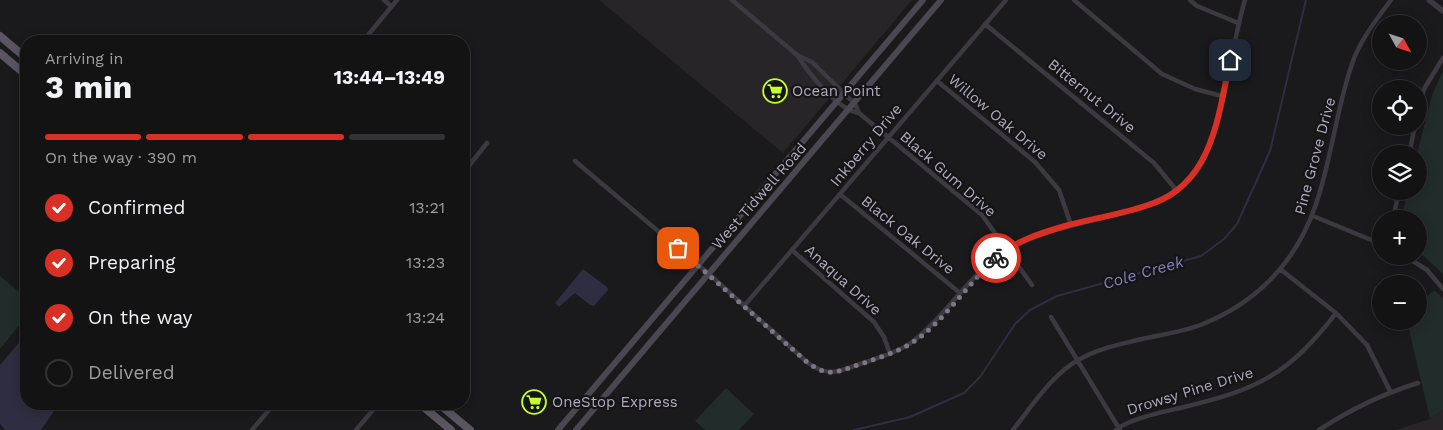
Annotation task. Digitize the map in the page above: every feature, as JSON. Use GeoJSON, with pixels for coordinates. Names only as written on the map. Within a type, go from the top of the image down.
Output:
{"type":"FeatureCollection","features":[{"type":"Feature","properties":{"kind":"main road","name":"West Tidwell Road"},"geometry":{"type":"LineString","coordinates":[[558,430],[923,0]]}},
{"type":"Feature","properties":{"kind":"main road","name":"West Tidwell Road"},"geometry":{"type":"LineString","coordinates":[[576,430],[855,104],[941,0]]}},
{"type":"Feature","properties":{"kind":"main road"},"geometry":{"type":"LineString","coordinates":[[0,36],[20,53]]}},
{"type":"Feature","properties":{"kind":"main road"},"geometry":{"type":"LineString","coordinates":[[0,53],[20,69]]}},
{"type":"Feature","properties":{"kind":"main road"},"geometry":{"type":"LineString","coordinates":[[634,341],[644,350]]}},
{"type":"Feature","properties":{"kind":"main road"},"geometry":{"type":"LineString","coordinates":[[587,396],[598,404]]}},
{"type":"Feature","properties":{"kind":"main road"},"geometry":{"type":"LineString","coordinates":[[427,410],[451,430]]}},
{"type":"Feature","properties":{"kind":"main road"},"geometry":{"type":"LineString","coordinates":[[444,410],[464,428]]}},
{"type":"Feature","properties":{"kind":"street"},"geometry":{"type":"LineString","coordinates":[[384,0],[391,6]]}},
{"type":"Feature","properties":{"kind":"street"},"geometry":{"type":"LineString","coordinates":[[368,35],[396,0]]}},
{"type":"Feature","properties":{"kind":"street"},"geometry":{"type":"LineString","coordinates":[[732,0],[797,55],[812,62],[855,104]]}},
{"type":"Feature","properties":{"kind":"street","name":"Inkberry Drive"},"geometry":{"type":"LineString","coordinates":[[744,306],[793,252],[887,138],[1006,0]]}},
{"type":"Feature","properties":{"kind":"street"},"geometry":{"type":"LineString","coordinates":[[1074,0],[1162,74],[1195,89],[1222,96]]}},
{"type":"Feature","properties":{"kind":"street"},"geometry":{"type":"LineString","coordinates":[[1190,0],[1197,6],[1238,23]]}},
{"type":"Feature","properties":{"kind":"street"},"geometry":{"type":"LineString","coordinates":[[575,161],[709,274],[808,363],[825,373],[837,372],[890,354],[911,344],[937,321],[980,272],[1008,250],[1042,233],[1154,203],[1177,191],[1194,175],[1207,154],[1245,0]]}},
{"type":"Feature","properties":{"kind":"street","name":"Pine Grove Drive"},"geometry":{"type":"LineString","coordinates":[[1013,430],[1056,378],[1078,360],[1098,350],[1202,324],[1228,312],[1259,291],[1280,269],[1300,241],[1313,216],[1352,64],[1371,25],[1391,0]]}},
{"type":"Feature","properties":{"kind":"street"},"geometry":{"type":"LineString","coordinates":[[1429,0],[1443,11]]}},
{"type":"Feature","properties":{"kind":"street","name":"Bitternut Drive"},"geometry":{"type":"LineString","coordinates":[[985,24],[1154,163],[1177,191]]}},
{"type":"Feature","properties":{"kind":"street"},"geometry":{"type":"LineString","coordinates":[[797,55],[805,68],[837,101],[848,111],[858,112]]}},
{"type":"Feature","properties":{"kind":"street"},"geometry":{"type":"LineString","coordinates":[[1427,84],[1443,58]]}},
{"type":"Feature","properties":{"kind":"street","name":"Willow Oak Drive"},"geometry":{"type":"LineString","coordinates":[[937,81],[1035,162],[1059,190],[1070,225]]}},
{"type":"Feature","properties":{"kind":"street","name":"Black Gum Drive"},"geometry":{"type":"LineString","coordinates":[[855,104],[858,112],[887,138],[982,215],[1032,285]]}},
{"type":"Feature","properties":{"kind":"street"},"geometry":{"type":"LineString","coordinates":[[470,164],[487,143]]}},
{"type":"Feature","properties":{"kind":"street","name":"Black Oak Drive"},"geometry":{"type":"LineString","coordinates":[[841,195],[960,293]]}},
{"type":"Feature","properties":{"kind":"street"},"geometry":{"type":"LineString","coordinates":[[1313,216],[1372,240]]}},
{"type":"Feature","properties":{"kind":"street","name":"Anaqua Drive"},"geometry":{"type":"LineString","coordinates":[[793,252],[874,322],[884,337],[890,354]]}},
{"type":"Feature","properties":{"kind":"street"},"geometry":{"type":"LineString","coordinates":[[1419,265],[1427,270],[1443,289]]}},
{"type":"Feature","properties":{"kind":"street"},"geometry":{"type":"LineString","coordinates":[[1280,269],[1336,313],[1367,345],[1390,391]]}},
{"type":"Feature","properties":{"kind":"street","name":"Drowsy Pine Drive"},"geometry":{"type":"LineString","coordinates":[[1118,429],[1156,414],[1235,393],[1264,381],[1291,364],[1315,340],[1336,313]]}},
{"type":"Feature","properties":{"kind":"street"},"geometry":{"type":"LineString","coordinates":[[1051,317],[1118,429]]}},
{"type":"Feature","properties":{"kind":"street"},"geometry":{"type":"LineString","coordinates":[[1319,430],[1348,411],[1390,391],[1418,383]]}},
{"type":"Feature","properties":{"kind":"street"},"geometry":{"type":"LineString","coordinates":[[252,430],[269,410]]}},
{"type":"Feature","properties":{"kind":"street"},"geometry":{"type":"LineString","coordinates":[[356,430],[373,410]]}},
{"type":"Feature","properties":{"kind":"shaded area"},"geometry":{"type":"Polygon","coordinates":[[[599,0],[912,0],[783,153],[599,0]]]}},
{"type":"Feature","properties":{"kind":"shaded area"},"geometry":{"type":"Polygon","coordinates":[[[1443,71],[1443,274],[1427,259],[1427,210],[1403,210],[1406,200],[1427,200],[1427,145],[1419,145],[1422,135],[1427,135],[1427,115],[1432,95],[1443,71]]]}},
{"type":"Feature","properties":{"kind":"shaded area"},"geometry":{"type":"Polygon","coordinates":[[[583,269],[607,287],[608,290],[594,306],[575,293],[559,307],[555,303],[583,269]]]}},
{"type":"Feature","properties":{"kind":"shaded area"},"geometry":{"type":"Polygon","coordinates":[[[0,276],[20,293],[20,324],[0,349],[0,276]]]}},
{"type":"Feature","properties":{"kind":"shaded area"},"geometry":{"type":"Polygon","coordinates":[[[1434,290],[1443,298],[1443,410],[1430,419],[1409,330],[1427,330],[1427,297],[1434,290]]]}},
{"type":"Feature","properties":{"kind":"shaded area"},"geometry":{"type":"Polygon","coordinates":[[[20,342],[20,410],[55,410],[41,430],[5,430],[0,424],[0,365],[20,342]]]}},
{"type":"Feature","properties":{"kind":"shaded area"},"geometry":{"type":"Polygon","coordinates":[[[726,388],[754,414],[739,430],[705,430],[695,421],[726,388]]]}},
{"type":"Feature","properties":{"kind":"shaded area"},"geometry":{"type":"Polygon","coordinates":[[[1443,410],[1443,430],[1396,430],[1430,419],[1443,410]]]}},
{"type":"Feature","properties":{"kind":"waterway","name":"Cole Creek"},"geometry":{"type":"LineString","coordinates":[[854,430],[910,417],[964,393],[980,377],[1015,324],[1030,310],[1057,296],[1201,256],[1224,239],[1237,224],[1270,151],[1306,0]]}},
{"type":"Feature","properties":{"kind":"way so far"},"geometry":{"type":"LineString","coordinates":[[678,248],[808,363],[825,373],[837,372],[890,354],[911,344],[937,321],[960,293],[996,258]]}},
{"type":"Feature","properties":{"kind":"place","name":"Ocean Point"},"geometry":{"type":"Point","coordinates":[775,91]}},
{"type":"Feature","properties":{"kind":"place","name":"OneStop Express"},"geometry":{"type":"Point","coordinates":[534,402]}},
{"type":"Feature","properties":{"kind":"route"},"geometry":{"type":"LineString","coordinates":[[996,258],[1022,242],[1042,233],[1154,203],[1177,191],[1194,175],[1207,154],[1230,60]]}}]}
